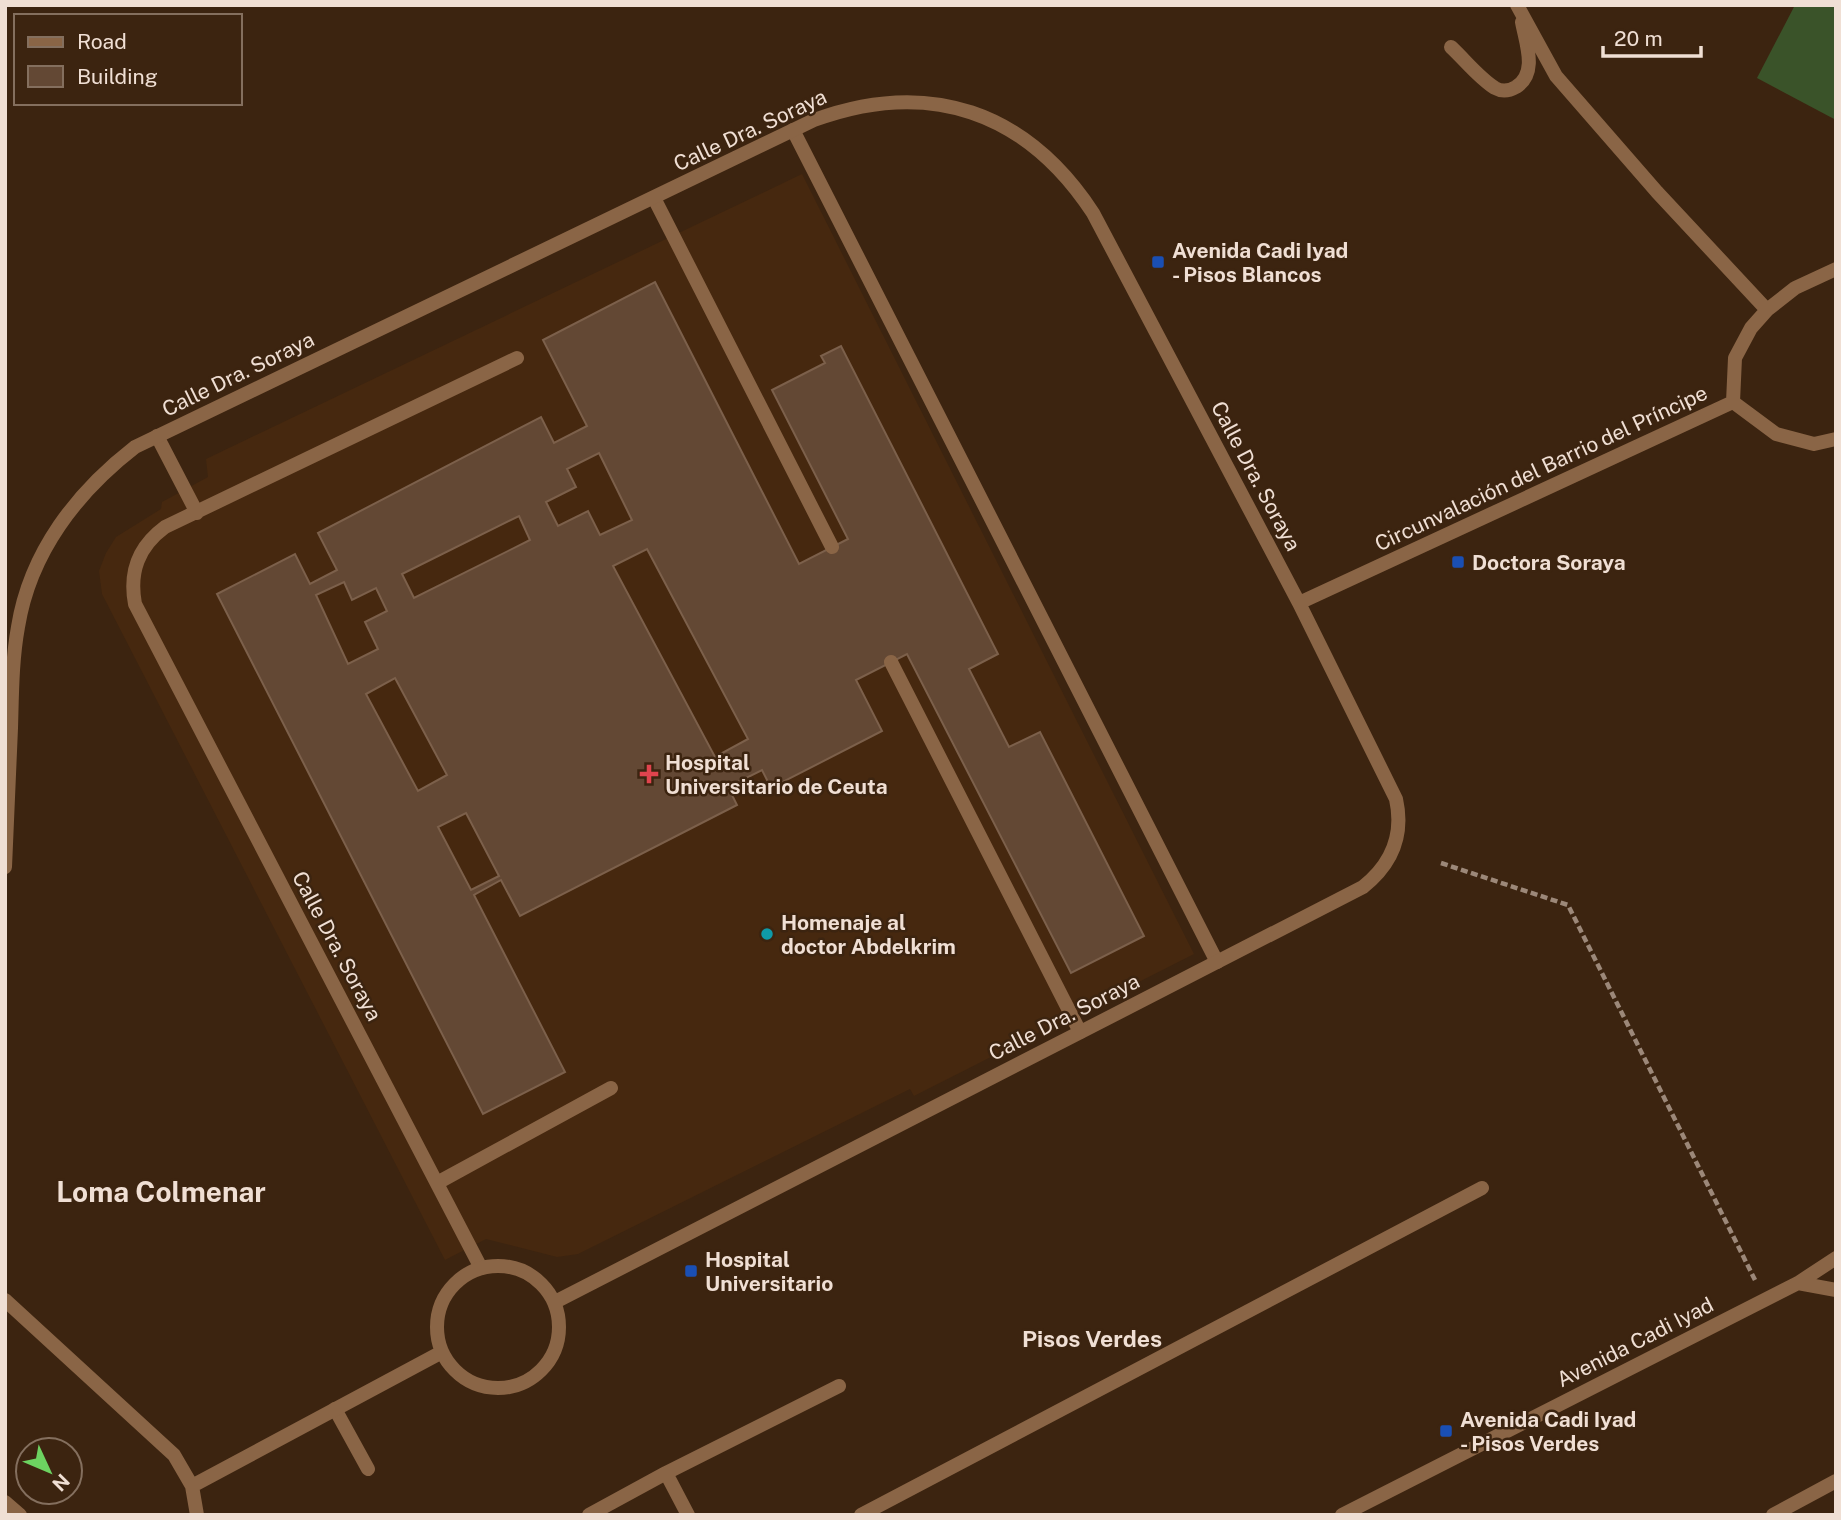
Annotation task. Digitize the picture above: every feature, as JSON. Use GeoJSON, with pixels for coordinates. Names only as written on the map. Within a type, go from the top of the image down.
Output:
{"type":"FeatureCollection","features":[{"type":"Feature","properties":{"kind":"street"},"geometry":{"type":"LineString","coordinates":[[1451,47],[1493,86],[1509,91],[1524,82],[1528,74],[1529,63],[1518,8]]}},
{"type":"Feature","properties":{"kind":"street"},"geometry":{"type":"LineString","coordinates":[[1518,8],[1556,76],[1657,192],[1767,310]]}},
{"type":"Feature","properties":{"kind":"street","name":"Calle Dra. Soraya"},"geometry":{"type":"LineString","coordinates":[[5,867],[13,659],[27,589],[41,556],[80,496],[125,454],[157,436],[793,130],[840,110],[866,104],[920,102],[974,113],[1030,142],[1075,186],[1093,213],[1299,603],[1396,799],[1399,813],[1397,841],[1384,867],[1363,887],[555,1302]]}},
{"type":"Feature","properties":{"kind":"street"},"geometry":{"type":"LineString","coordinates":[[793,130],[1217,962]]}},
{"type":"Feature","properties":{"kind":"street"},"geometry":{"type":"LineString","coordinates":[[654,198],[832,547]]}},
{"type":"Feature","properties":{"kind":"street"},"geometry":{"type":"LineString","coordinates":[[1733,402],[1735,358],[1751,328],[1767,310],[1795,288],[1836,269]]}},
{"type":"Feature","properties":{"kind":"street","name":"Calle Dra. Soraya"},"geometry":{"type":"LineString","coordinates":[[481,1268],[135,604],[133,575],[143,548],[165,527],[517,358]]}},
{"type":"Feature","properties":{"kind":"street","name":"Circunvalación del Barrio del Príncipe"},"geometry":{"type":"LineString","coordinates":[[1299,603],[1733,402],[1776,434],[1814,444],[1836,439]]}},
{"type":"Feature","properties":{"kind":"street","name":"Calle Dra. Soraya"},"geometry":{"type":"LineString","coordinates":[[157,436],[197,513]]}},
{"type":"Feature","properties":{"kind":"street"},"geometry":{"type":"LineString","coordinates":[[891,662],[1080,1032]]}},
{"type":"Feature","properties":{"kind":"street"},"geometry":{"type":"LineString","coordinates":[[437,1183],[611,1088]]}},
{"type":"Feature","properties":{"kind":"street"},"geometry":{"type":"LineString","coordinates":[[861,1515],[1482,1188]]}},
{"type":"Feature","properties":{"kind":"street","name":"Avenida Cadi Iyad"},"geometry":{"type":"LineString","coordinates":[[1342,1515],[1798,1283],[1836,1258]]}},
{"type":"Feature","properties":{"kind":"street"},"geometry":{"type":"LineString","coordinates":[[499,1265],[516,1268],[532,1275],[545,1287],[555,1302],[559,1330],[551,1358],[539,1373],[523,1383],[504,1388],[485,1387],[467,1380],[452,1368],[442,1352],[438,1318],[443,1301],[452,1287],[465,1275],[481,1268],[499,1265]]}},
{"type":"Feature","properties":{"kind":"street"},"geometry":{"type":"LineString","coordinates":[[1798,1283],[1836,1290]]}},
{"type":"Feature","properties":{"kind":"street"},"geometry":{"type":"LineString","coordinates":[[5,1300],[174,1455],[192,1486],[197,1515]]}},
{"type":"Feature","properties":{"kind":"street"},"geometry":{"type":"LineString","coordinates":[[192,1486],[442,1352]]}},
{"type":"Feature","properties":{"kind":"street"},"geometry":{"type":"LineString","coordinates":[[589,1515],[839,1386]]}},
{"type":"Feature","properties":{"kind":"street"},"geometry":{"type":"LineString","coordinates":[[335,1409],[368,1469]]}},
{"type":"Feature","properties":{"kind":"street"},"geometry":{"type":"LineString","coordinates":[[666,1473],[688,1515]]}},
{"type":"Feature","properties":{"kind":"street"},"geometry":{"type":"LineString","coordinates":[[1773,1515],[1836,1481]]}},
{"type":"Feature","properties":{"kind":"street"},"geometry":{"type":"LineString","coordinates":[[5,1502],[20,1515]]}},
{"type":"Feature","properties":{"kind":"path"},"geometry":{"type":"LineString","coordinates":[[1441,863],[1568,905],[1764,1299]]}},
{"type":"Feature","properties":{"kind":"shaded area","name":"Hospital Universitario de Ceuta"},"geometry":{"type":"Polygon","coordinates":[[[802,174],[1194,954],[914,1096],[910,1089],[578,1254],[557,1257],[486,1239],[445,1260],[102,594],[99,571],[116,537],[161,509],[162,502],[208,477],[206,459],[802,174]]]}},
{"type":"Feature","properties":{"kind":"green space"},"geometry":{"type":"Polygon","coordinates":[[[1795,5],[1836,5],[1836,120],[1757,78],[1795,5]]]}},
{"type":"Feature","properties":{"kind":"building"},"geometry":{"type":"Polygon","coordinates":[[[655,282],[799,564],[848,539],[772,390],[825,363],[821,356],[841,346],[998,654],[969,669],[1009,747],[1040,732],[1144,936],[1071,973],[907,654],[856,680],[882,731],[771,788],[762,770],[728,787],[737,805],[520,916],[501,880],[474,895],[565,1072],[483,1114],[217,594],[295,554],[310,584],[337,570],[318,533],[541,417],[554,443],[587,426],[543,340],[655,282]],[[599,453],[567,469],[576,487],[546,502],[558,526],[588,511],[600,535],[632,520],[599,453]],[[519,516],[402,574],[414,598],[530,540],[519,516]],[[647,549],[613,566],[715,757],[748,739],[647,549]],[[344,582],[316,595],[348,664],[378,649],[365,622],[387,611],[376,588],[352,600],[344,582]],[[395,678],[366,694],[418,791],[447,775],[395,678]],[[466,813],[438,827],[471,890],[499,876],[466,813]]]}},
{"type":"Feature","properties":{"kind":"place","name":"Avenida Cadi Iyad - Pisos Blancos"},"geometry":{"type":"Point","coordinates":[1158,262]}},
{"type":"Feature","properties":{"kind":"place","name":"Doctora Soraya"},"geometry":{"type":"Point","coordinates":[1458,562]}},
{"type":"Feature","properties":{"kind":"place","name":"Hospital Universitario de Ceuta"},"geometry":{"type":"Point","coordinates":[649,774]}},
{"type":"Feature","properties":{"kind":"place","name":"Homenaje al doctor Abdelkrim"},"geometry":{"type":"Point","coordinates":[767,934]}},
{"type":"Feature","properties":{"kind":"place","name":"Hospital Universitario"},"geometry":{"type":"Point","coordinates":[691,1271]}},
{"type":"Feature","properties":{"kind":"place","name":"Avenida Cadi Iyad - Pisos Verdes"},"geometry":{"type":"Point","coordinates":[1446,1431]}},
{"type":"Feature","properties":{"kind":"district","name":"Loma Colmenar"},"geometry":{"type":"Point","coordinates":[161,1191]}},
{"type":"Feature","properties":{"kind":"district","name":"Pisos Verdes"},"geometry":{"type":"Point","coordinates":[1092,1338]}}]}
